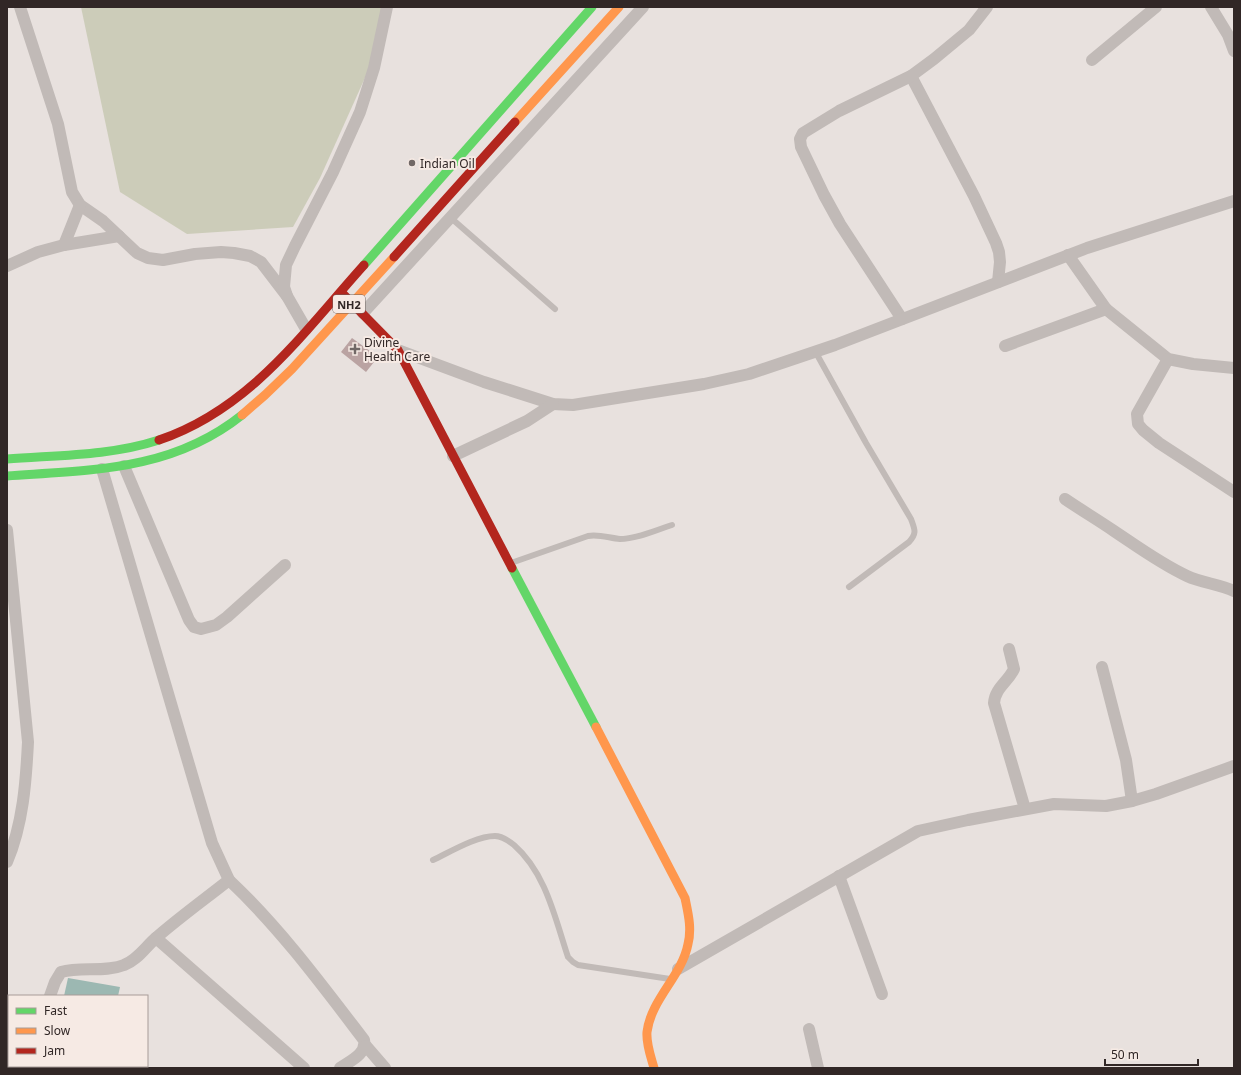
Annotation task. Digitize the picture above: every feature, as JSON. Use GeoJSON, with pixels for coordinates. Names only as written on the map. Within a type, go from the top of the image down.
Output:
{"type":"FeatureCollection","features":[{"type":"Feature","properties":{"kind":"main road","name":"NH2"},"geometry":{"type":"LineString","coordinates":[[7,459],[135,447],[187,429],[226,408],[251,388],[306,329],[426,196],[592,7]]}},
{"type":"Feature","properties":{"kind":"main road","name":"NH2"},"geometry":{"type":"LineString","coordinates":[[7,476],[102,469],[139,464],[166,456],[194,445],[215,435],[237,419],[273,389],[619,7]]}},
{"type":"Feature","properties":{"kind":"main road"},"geometry":{"type":"LineString","coordinates":[[340,291],[398,350],[685,898],[691,926],[686,952],[653,1013],[647,1033],[650,1055],[654,1068]]}},
{"type":"Feature","properties":{"kind":"street"},"geometry":{"type":"LineString","coordinates":[[20,7],[58,124],[72,192],[80,205],[103,221],[137,253],[148,258],[163,260],[195,254],[221,252],[250,256],[261,262],[287,296],[306,329]]}},
{"type":"Feature","properties":{"kind":"street"},"geometry":{"type":"LineString","coordinates":[[287,296],[284,287],[286,265],[360,112],[374,68],[387,7]]}},
{"type":"Feature","properties":{"kind":"street"},"geometry":{"type":"LineString","coordinates":[[363,314],[643,7]]}},
{"type":"Feature","properties":{"kind":"street"},"geometry":{"type":"LineString","coordinates":[[902,319],[837,218],[801,147],[800,139],[802,133],[839,111],[911,76],[969,30],[987,7]]}},
{"type":"Feature","properties":{"kind":"street"},"geometry":{"type":"LineString","coordinates":[[1092,60],[1156,7]]}},
{"type":"Feature","properties":{"kind":"street"},"geometry":{"type":"LineString","coordinates":[[1211,7],[1228,35],[1234,51]]}},
{"type":"Feature","properties":{"kind":"street"},"geometry":{"type":"LineString","coordinates":[[911,76],[974,196],[996,243],[1000,262],[998,282]]}},
{"type":"Feature","properties":{"kind":"street"},"geometry":{"type":"LineString","coordinates":[[398,350],[484,382],[552,404],[573,405],[704,384],[749,374],[815,352],[1087,248],[1234,201]]}},
{"type":"Feature","properties":{"kind":"street"},"geometry":{"type":"LineString","coordinates":[[64,245],[80,205]]}},
{"type":"Feature","properties":{"kind":"street"},"geometry":{"type":"LineString","coordinates":[[7,266],[38,252],[64,245],[119,236]]}},
{"type":"Feature","properties":{"kind":"street"},"geometry":{"type":"LineString","coordinates":[[1068,255],[1106,309],[1168,359],[1193,364],[1234,368]]}},
{"type":"Feature","properties":{"kind":"street"},"geometry":{"type":"LineString","coordinates":[[1005,346],[1106,309]]}},
{"type":"Feature","properties":{"kind":"street"},"geometry":{"type":"LineString","coordinates":[[1168,359],[1137,414],[1138,424],[1159,443],[1234,492]]}},
{"type":"Feature","properties":{"kind":"street"},"geometry":{"type":"LineString","coordinates":[[453,456],[519,425],[552,404]]}},
{"type":"Feature","properties":{"kind":"street"},"geometry":{"type":"LineString","coordinates":[[124,466],[189,620],[194,627],[201,629],[216,625],[285,565]]}},
{"type":"Feature","properties":{"kind":"street"},"geometry":{"type":"LineString","coordinates":[[102,469],[212,843],[229,880],[248,898],[280,934],[364,1040],[366,1046],[385,1068]]}},
{"type":"Feature","properties":{"kind":"street"},"geometry":{"type":"LineString","coordinates":[[1065,499],[1114,530],[1146,554],[1200,581],[1226,587],[1234,591]]}},
{"type":"Feature","properties":{"kind":"street"},"geometry":{"type":"LineString","coordinates":[[7,530],[28,742],[27,772],[20,821],[7,862]]}},
{"type":"Feature","properties":{"kind":"street"},"geometry":{"type":"LineString","coordinates":[[1009,649],[1014,668],[997,691],[994,697],[994,704],[1025,809]]}},
{"type":"Feature","properties":{"kind":"street"},"geometry":{"type":"LineString","coordinates":[[1102,667],[1126,760],[1132,801]]}},
{"type":"Feature","properties":{"kind":"street"},"geometry":{"type":"LineString","coordinates":[[674,975],[839,876],[918,831],[1054,804],[1106,806],[1132,801],[1234,766]]}},
{"type":"Feature","properties":{"kind":"street"},"geometry":{"type":"LineString","coordinates":[[839,876],[882,994]]}},
{"type":"Feature","properties":{"kind":"street"},"geometry":{"type":"LineString","coordinates":[[50,995],[55,982],[61,972],[71,969],[113,968],[125,965],[134,960],[156,938],[229,880]]}},
{"type":"Feature","properties":{"kind":"street"},"geometry":{"type":"LineString","coordinates":[[156,938],[304,1068]]}},
{"type":"Feature","properties":{"kind":"street"},"geometry":{"type":"LineString","coordinates":[[809,1029],[818,1068]]}},
{"type":"Feature","properties":{"kind":"street"},"geometry":{"type":"LineString","coordinates":[[340,1068],[362,1052],[366,1046]]}},
{"type":"Feature","properties":{"kind":"lane"},"geometry":{"type":"LineString","coordinates":[[451,218],[555,309]]}},
{"type":"Feature","properties":{"kind":"lane"},"geometry":{"type":"LineString","coordinates":[[815,352],[915,528],[915,535],[909,542],[849,587]]}},
{"type":"Feature","properties":{"kind":"lane"},"geometry":{"type":"LineString","coordinates":[[510,564],[588,536],[595,535],[620,539],[629,538],[672,525]]}},
{"type":"Feature","properties":{"kind":"lane"},"geometry":{"type":"LineString","coordinates":[[433,860],[486,836],[497,836],[508,841],[520,851],[538,875],[548,896],[568,957],[573,962],[578,965],[674,975]]}},
{"type":"Feature","properties":{"kind":"green space"},"geometry":{"type":"Polygon","coordinates":[[[81,7],[390,7],[386,31],[320,178],[293,227],[187,234],[120,192],[81,7]]]}},
{"type":"Feature","properties":{"kind":"water"},"geometry":{"type":"Polygon","coordinates":[[[68,978],[120,987],[118,995],[64,995],[68,978]]]}},
{"type":"Feature","properties":{"kind":"building"},"geometry":{"type":"Polygon","coordinates":[[[352,338],[378,357],[366,372],[341,352],[352,338]]]}},
{"type":"Feature","properties":{"kind":"traffic: fast"},"geometry":{"type":"LineString","coordinates":[[364,265],[592,7]]}},
{"type":"Feature","properties":{"kind":"traffic: fast"},"geometry":{"type":"LineString","coordinates":[[7,476],[100,469],[159,457],[188,447],[215,433],[242,415]]}},
{"type":"Feature","properties":{"kind":"traffic: fast"},"geometry":{"type":"LineString","coordinates":[[7,459],[103,452],[159,440]]}},
{"type":"Feature","properties":{"kind":"traffic: fast"},"geometry":{"type":"LineString","coordinates":[[512,568],[596,727]]}},
{"type":"Feature","properties":{"kind":"traffic: slow"},"geometry":{"type":"LineString","coordinates":[[515,122],[619,7]]}},
{"type":"Feature","properties":{"kind":"traffic: slow"},"geometry":{"type":"LineString","coordinates":[[242,415],[292,369],[394,257]]}},
{"type":"Feature","properties":{"kind":"traffic: slow"},"geometry":{"type":"LineString","coordinates":[[596,727],[685,898],[690,926],[685,956],[680,967],[660,998],[650,1020],[647,1032],[647,1041],[654,1068]]}},
{"type":"Feature","properties":{"kind":"traffic: jam"},"geometry":{"type":"LineString","coordinates":[[394,257],[515,122]]}},
{"type":"Feature","properties":{"kind":"traffic: jam"},"geometry":{"type":"LineString","coordinates":[[159,440],[191,426],[221,409],[248,389],[296,343],[364,265]]}},
{"type":"Feature","properties":{"kind":"traffic: jam"},"geometry":{"type":"LineString","coordinates":[[343,294],[398,350],[512,568]]}},
{"type":"Feature","properties":{"kind":"place","name":"Indian Oil"},"geometry":{"type":"Point","coordinates":[412,163]}},
{"type":"Feature","properties":{"kind":"place","name":"Divine Health Care"},"geometry":{"type":"Point","coordinates":[355,349]}}]}
